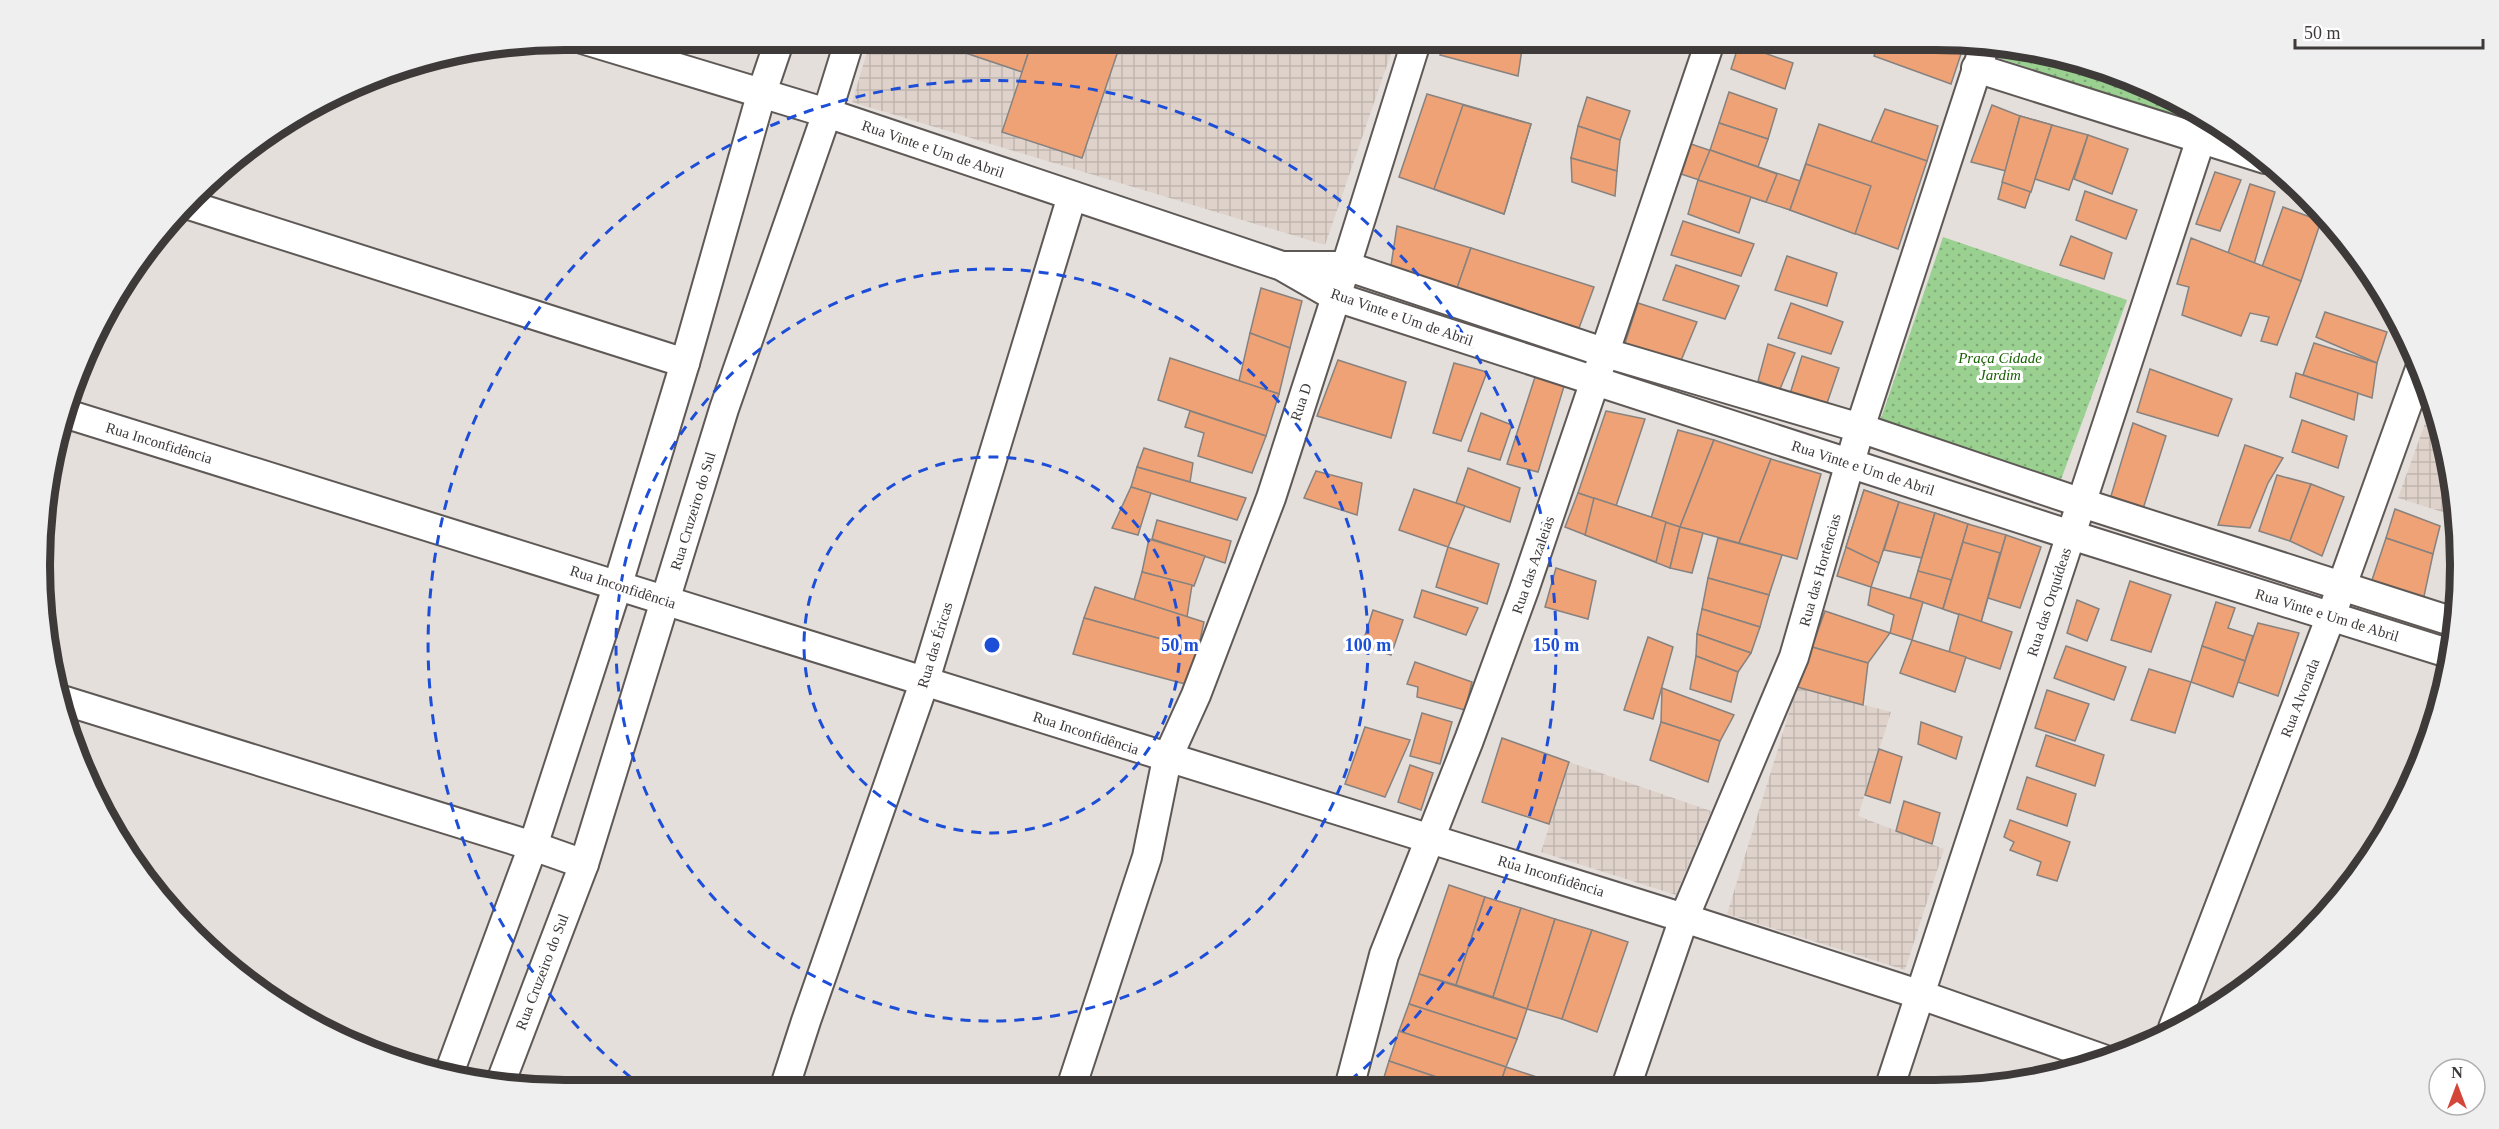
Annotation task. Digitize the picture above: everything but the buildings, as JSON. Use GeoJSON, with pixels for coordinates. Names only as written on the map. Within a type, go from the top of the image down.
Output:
{"type":"FeatureCollection","features":[{"type":"Feature","properties":{"kind":"street","name":"Rua Vinte e Um de Abril"},"geometry":{"type":"LineString","coordinates":[[617,50],[827,113],[1282,266],[1336,297],[2071,536],[2442,651]]}},
{"type":"Feature","properties":{"kind":"street"},"geometry":{"type":"LineString","coordinates":[[451,1067],[533,846],[618,584],[685,363],[761,95],[776,50]]}},
{"type":"Feature","properties":{"kind":"street","name":"Rua Cruzeiro do Sul"},"geometry":{"type":"LineString","coordinates":[[503,1076],[584,864],[724,409],[827,113],[847,50]]}},
{"type":"Feature","properties":{"kind":"street","name":"Rua D"},"geometry":{"type":"LineString","coordinates":[[1074,1080],[1147,857],[1167,759],[1196,695],[1271,498],[1414,50]]}},
{"type":"Feature","properties":{"kind":"street","name":"Rua das Azaleias"},"geometry":{"type":"LineString","coordinates":[[1351,1080],[1384,955],[1470,740],[1524,590],[1707,50]]}},
{"type":"Feature","properties":{"kind":"street"},"geometry":{"type":"LineString","coordinates":[[1980,56],[2204,128],[2224,138]]}},
{"type":"Feature","properties":{"kind":"street","name":"Rua das Hortências"},"geometry":{"type":"LineString","coordinates":[[1628,1080],[1684,918],[1794,657],[1860,428],[1980,56]]}},
{"type":"Feature","properties":{"kind":"street","name":"Rua das Orquídeas"},"geometry":{"type":"LineString","coordinates":[[1892,1080],[2204,128]]}},
{"type":"Feature","properties":{"kind":"street","name":"Rua das Éricas"},"geometry":{"type":"LineString","coordinates":[[787,1080],[925,680],[1072,196]]}},
{"type":"Feature","properties":{"kind":"street"},"geometry":{"type":"LineString","coordinates":[[194,207],[685,363]]}},
{"type":"Feature","properties":{"kind":"street","name":"Rua Vinte e Um de Abril"},"geometry":{"type":"LineString","coordinates":[[1282,266],[1346,266],[1606,353],[1860,428],[2082,503],[2446,619]]}},
{"type":"Feature","properties":{"kind":"street","name":"Rua Alvorada"},"geometry":{"type":"LineString","coordinates":[[2177,1018],[2331,616],[2415,381]]}},
{"type":"Feature","properties":{"kind":"street","name":"Rua Inconfidência"},"geometry":{"type":"LineString","coordinates":[[72,415],[925,680],[1167,759],[1684,918],[1921,995],[2091,1055]]}},
{"type":"Feature","properties":{"kind":"street"},"geometry":{"type":"LineString","coordinates":[[68,702],[533,846],[584,864]]}},
{"type":"Feature","properties":{"kind":"shaded area"},"geometry":{"type":"Polygon","coordinates":[[[868,50],[1392,50],[1325,245],[852,102],[868,50]]]}},
{"type":"Feature","properties":{"kind":"shaded area"},"geometry":{"type":"Polygon","coordinates":[[[2427,417],[2440,464],[2446,513],[2398,498],[2427,417]]]}},
{"type":"Feature","properties":{"kind":"shaded area"},"geometry":{"type":"Polygon","coordinates":[[[1797,687],[1891,712],[1858,816],[1944,849],[1905,970],[1727,914],[1797,687]]]}},
{"type":"Feature","properties":{"kind":"shaded area"},"geometry":{"type":"Polygon","coordinates":[[[1569,762],[1711,811],[1676,895],[1541,852],[1569,762]]]}},
{"type":"Feature","properties":{"kind":"green space"},"geometry":{"type":"Polygon","coordinates":[[[1994,53],[2035,59],[2100,77],[2132,89],[2197,121],[2196,124],[1993,56],[1994,53]]]}},
{"type":"Feature","properties":{"kind":"green space","name":"Praça Cidade Jardim"},"geometry":{"type":"Polygon","coordinates":[[[1943,237],[2127,300],[2059,485],[1877,430],[1943,237]]]}}]}
